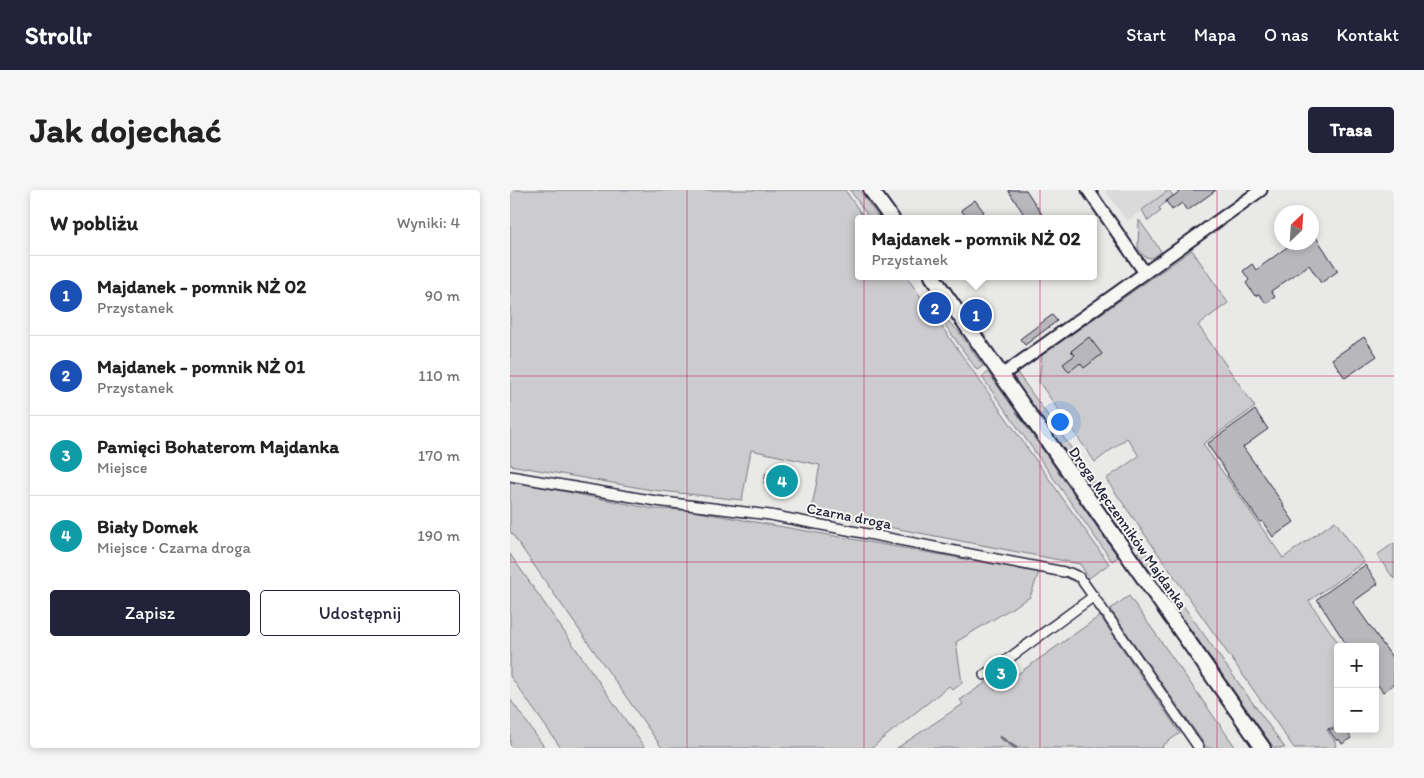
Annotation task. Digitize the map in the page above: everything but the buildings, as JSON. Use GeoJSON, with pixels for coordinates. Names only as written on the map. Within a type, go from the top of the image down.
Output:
{"type":"FeatureCollection","features":[{"type":"Feature","properties":{"kind":"street"},"geometry":{"type":"LineString","coordinates":[[872,190],[889,215]]}},
{"type":"Feature","properties":{"kind":"street"},"geometry":{"type":"LineString","coordinates":[[1088,190],[1145,273]]}},
{"type":"Feature","properties":{"kind":"street"},"geometry":{"type":"LineString","coordinates":[[1002,375],[1261,190]]}},
{"type":"Feature","properties":{"kind":"street","name":"Droga Męczenników Majdanka"},"geometry":{"type":"LineString","coordinates":[[935,280],[1263,748]]}},
{"type":"Feature","properties":{"kind":"street","name":"Czarna droga"},"geometry":{"type":"LineString","coordinates":[[510,476],[656,501],[770,515],[1067,572],[1081,579],[1094,596]]}},
{"type":"Feature","properties":{"kind":"street"},"geometry":{"type":"LineString","coordinates":[[984,675],[1094,596],[1199,748]]}},
{"type":"Feature","properties":{"kind":"shaded area"},"geometry":{"type":"Polygon","coordinates":[[[510,190],[845,190],[862,215],[855,215],[855,280],[909,280],[1109,564],[1089,578],[1080,564],[811,512],[820,465],[751,450],[742,500],[652,490],[510,465],[510,190]]]}},
{"type":"Feature","properties":{"kind":"shaded area"},"geometry":{"type":"Polygon","coordinates":[[[850,190],[859,190],[877,215],[867,215],[850,190]]]}},
{"type":"Feature","properties":{"kind":"shaded area"},"geometry":{"type":"Polygon","coordinates":[[[1105,190],[1170,190],[1127,221],[1105,190]]]}},
{"type":"Feature","properties":{"kind":"shaded area"},"geometry":{"type":"Polygon","coordinates":[[[1169,190],[1173,196],[1159,208],[1161,211],[1148,221],[1142,210],[1169,190]]]}},
{"type":"Feature","properties":{"kind":"shaded area"},"geometry":{"type":"Polygon","coordinates":[[[1139,220],[1161,251],[1152,258],[1145,257],[1138,248],[1139,220]]]}},
{"type":"Feature","properties":{"kind":"shaded area"},"geometry":{"type":"Polygon","coordinates":[[[1192,250],[1228,303],[1198,325],[1255,407],[1203,444],[1283,558],[1335,521],[1364,562],[1309,601],[1338,643],[1334,643],[1334,726],[1327,730],[1336,743],[1335,748],[1294,748],[1106,479],[1139,456],[1127,438],[1095,462],[1039,382],[1042,355],[1192,250]]]}},
{"type":"Feature","properties":{"kind":"shaded area"},"geometry":{"type":"Polygon","coordinates":[[[944,317],[959,332],[983,366],[977,370],[941,319],[944,317]]]}},
{"type":"Feature","properties":{"kind":"shaded area"},"geometry":{"type":"Polygon","coordinates":[[[1016,371],[1139,543],[1133,547],[1013,378],[1016,371]]]}},
{"type":"Feature","properties":{"kind":"shaded area"},"geometry":{"type":"Polygon","coordinates":[[[988,372],[1118,557],[1112,561],[982,377],[988,372]]]}},
{"type":"Feature","properties":{"kind":"shaded area"},"geometry":{"type":"Polygon","coordinates":[[[510,481],[654,509],[687,510],[1039,572],[1030,597],[956,642],[962,683],[953,690],[949,686],[872,748],[662,748],[510,531],[510,481]]]}},
{"type":"Feature","properties":{"kind":"shaded area"},"geometry":{"type":"Polygon","coordinates":[[[1394,543],[1394,579],[1377,555],[1394,543]]]}},
{"type":"Feature","properties":{"kind":"shaded area"},"geometry":{"type":"Polygon","coordinates":[[[1142,548],[1285,748],[1274,748],[1137,553],[1142,548]]]}},
{"type":"Feature","properties":{"kind":"shaded area"},"geometry":{"type":"Polygon","coordinates":[[[510,554],[645,748],[561,748],[510,676],[510,554]]]}},
{"type":"Feature","properties":{"kind":"shaded area"},"geometry":{"type":"Polygon","coordinates":[[[1129,596],[1236,748],[1207,748],[1110,609],[1129,596]]]}},
{"type":"Feature","properties":{"kind":"shaded area"},"geometry":{"type":"Polygon","coordinates":[[[1100,616],[1180,733],[1162,746],[1163,748],[897,748],[963,704],[960,700],[988,681],[995,690],[1100,616]]]}},
{"type":"Feature","properties":{"kind":"shaded area"},"geometry":{"type":"Polygon","coordinates":[[[510,699],[545,748],[510,748],[510,699]]]}},
{"type":"Feature","properties":{"kind":"waterway"},"geometry":{"type":"LineString","coordinates":[[1000,737],[1016,748]]}},
{"type":"Feature","properties":{"kind":"place","name":"Majdanek - pomnik NŻ 01"},"geometry":{"type":"Point","coordinates":[935,308]}},
{"type":"Feature","properties":{"kind":"place","name":"Majdanek - pomnik NŻ 02"},"geometry":{"type":"Point","coordinates":[976,315]}},
{"type":"Feature","properties":{"kind":"place","name":"Biały Domek"},"geometry":{"type":"Point","coordinates":[782,481]}},
{"type":"Feature","properties":{"kind":"place","name":"Pamięci Bohaterom Majdanka"},"geometry":{"type":"Point","coordinates":[1001,673]}}]}
